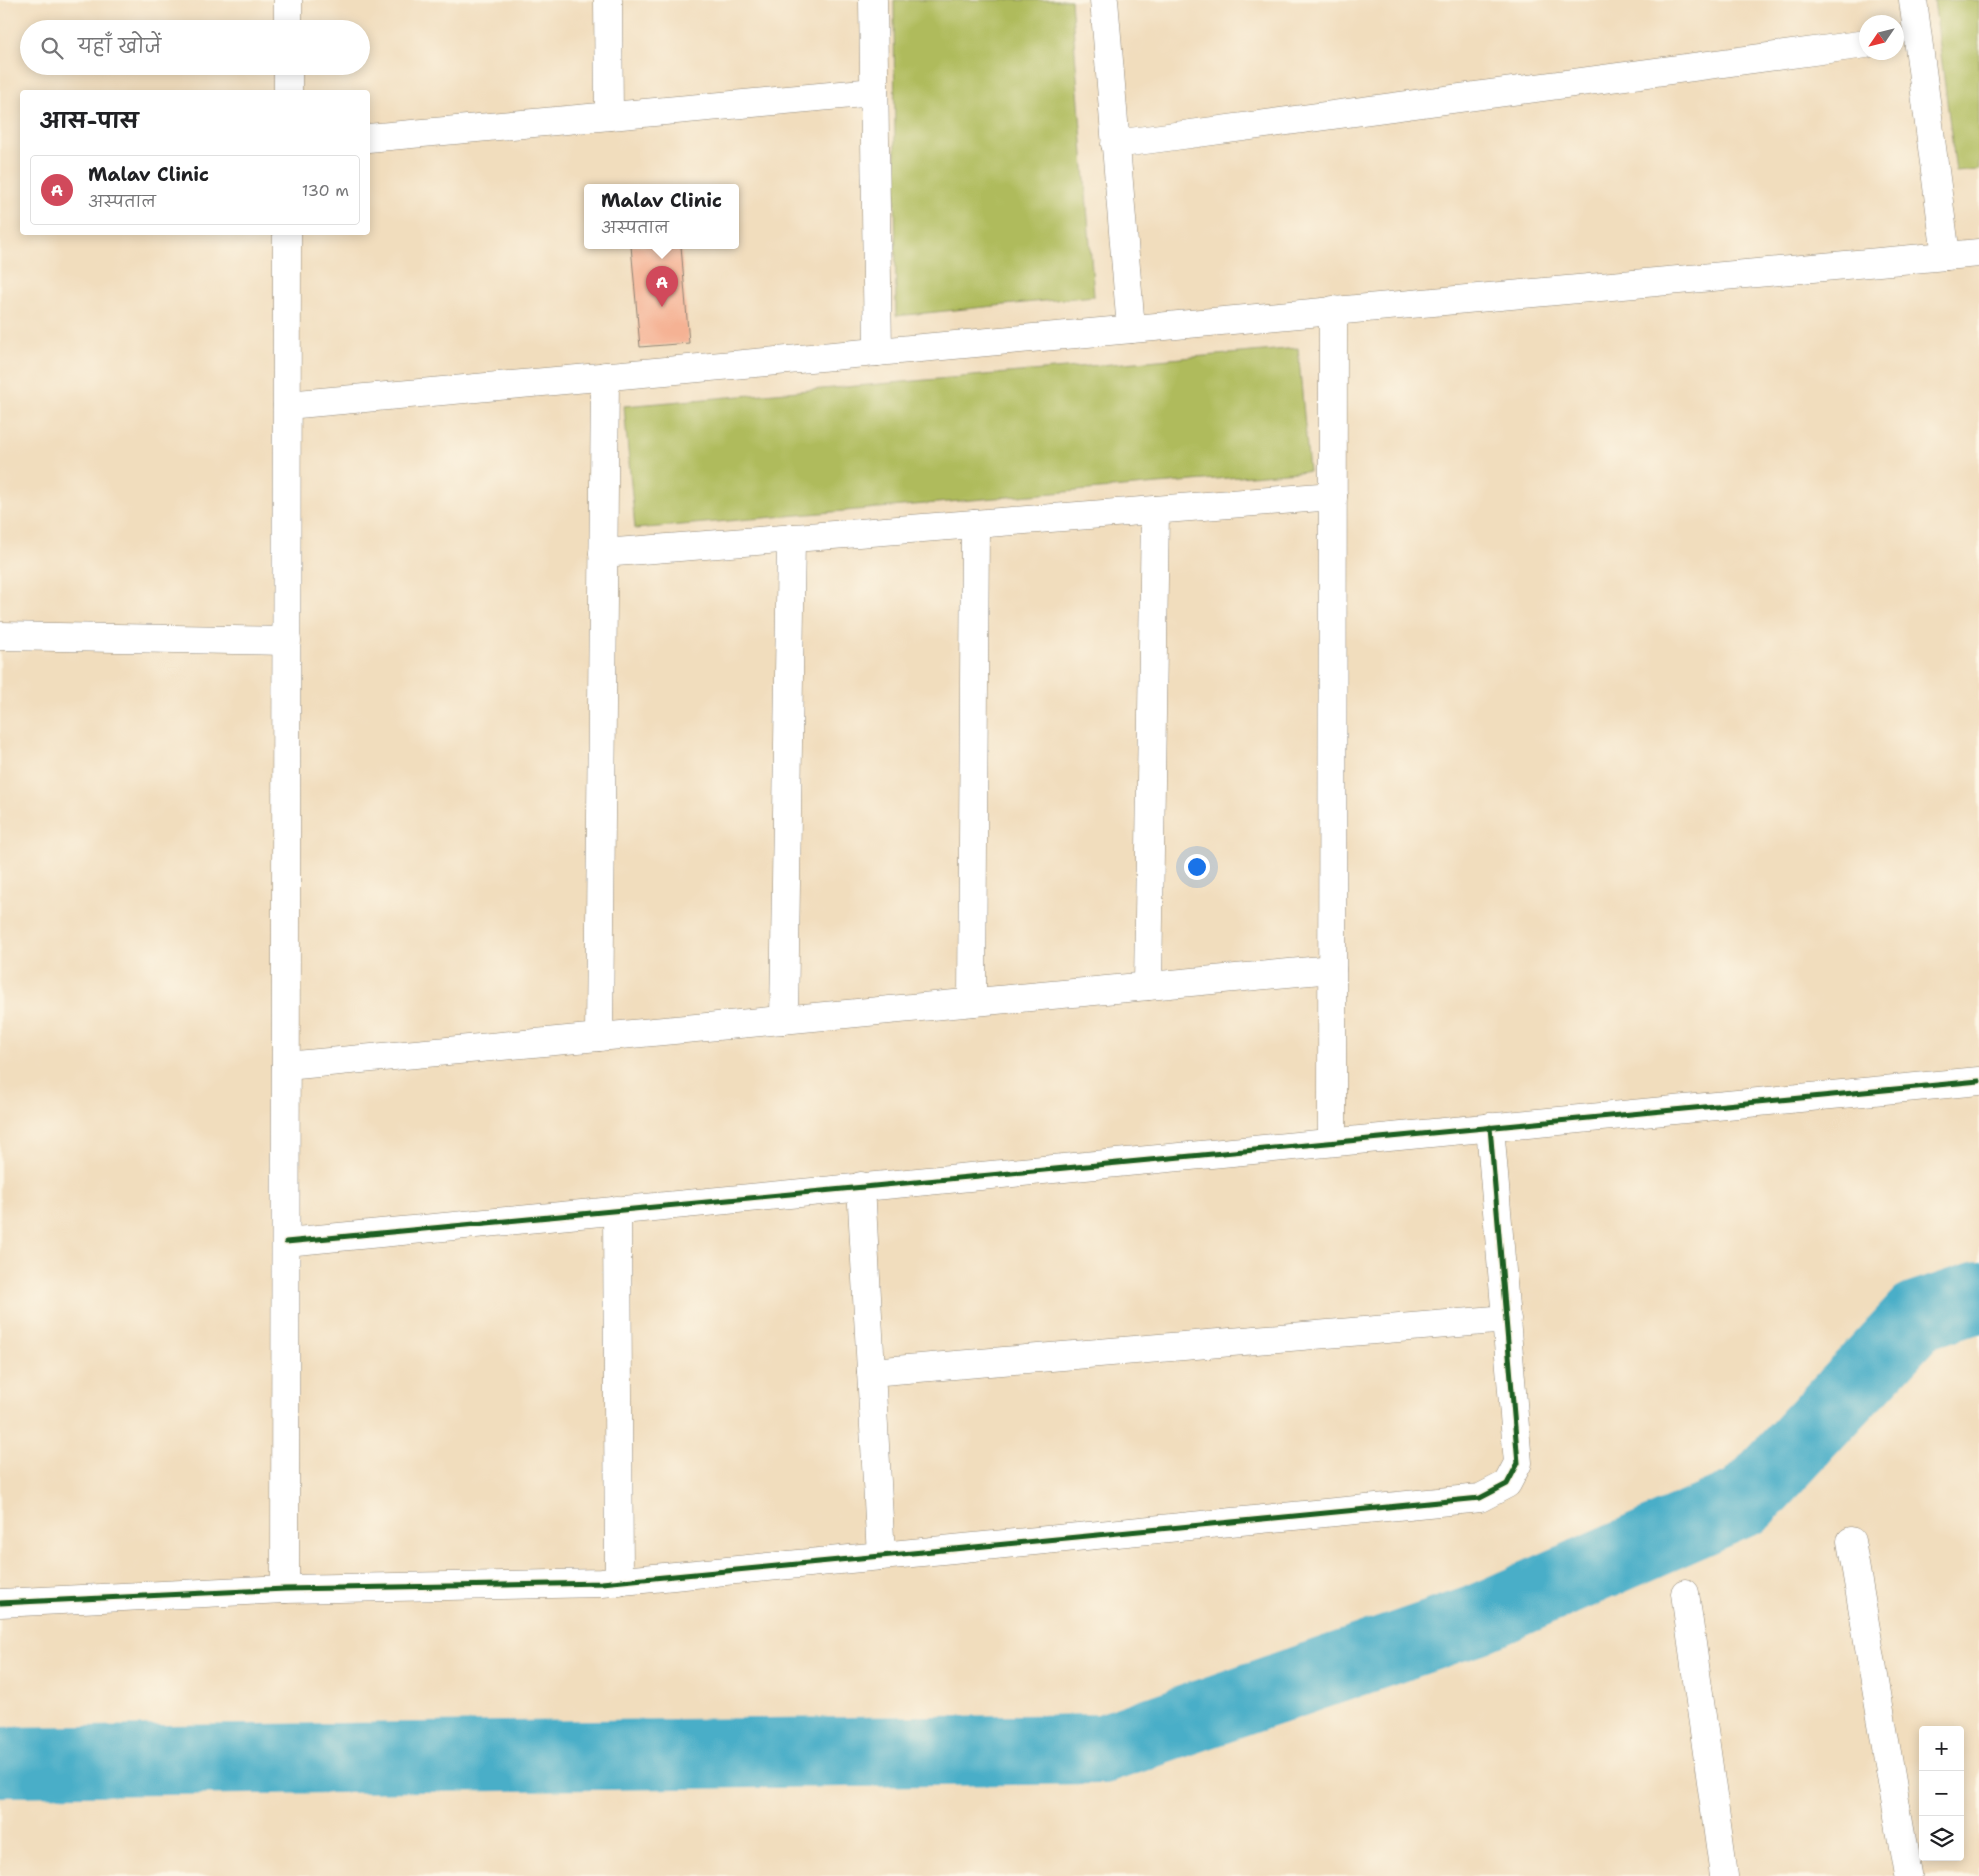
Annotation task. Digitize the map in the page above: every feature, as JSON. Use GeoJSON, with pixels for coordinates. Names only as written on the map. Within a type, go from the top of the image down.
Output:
{"type":"FeatureCollection","features":[{"type":"Feature","properties":{"kind":"street"},"geometry":{"type":"LineString","coordinates":[[288,0],[288,20]]}},
{"type":"Feature","properties":{"kind":"street"},"geometry":{"type":"LineString","coordinates":[[608,0],[609,116]]}},
{"type":"Feature","properties":{"kind":"street"},"geometry":{"type":"LineString","coordinates":[[873,0],[878,352]]}},
{"type":"Feature","properties":{"kind":"street"},"geometry":{"type":"LineString","coordinates":[[1104,0],[1131,329]]}},
{"type":"Feature","properties":{"kind":"street"},"geometry":{"type":"LineString","coordinates":[[1913,0],[1907,38],[1946,256]]}},
{"type":"Feature","properties":{"kind":"street"},"geometry":{"type":"LineString","coordinates":[[1116,144],[1859,45]]}},
{"type":"Feature","properties":{"kind":"street"},"geometry":{"type":"LineString","coordinates":[[288,75],[288,90]]}},
{"type":"Feature","properties":{"kind":"street"},"geometry":{"type":"LineString","coordinates":[[370,138],[874,92]]}},
{"type":"Feature","properties":{"kind":"street"},"geometry":{"type":"LineString","coordinates":[[285,1589],[287,235]]}},
{"type":"Feature","properties":{"kind":"street"},"geometry":{"type":"LineString","coordinates":[[287,405],[1979,253]]}},
{"type":"Feature","properties":{"kind":"street"},"geometry":{"type":"LineString","coordinates":[[1332,1141],[1333,310]]}},
{"type":"Feature","properties":{"kind":"street"},"geometry":{"type":"LineString","coordinates":[[599,1037],[605,376]]}},
{"type":"Feature","properties":{"kind":"street"},"geometry":{"type":"LineString","coordinates":[[603,553],[1333,496]]}},
{"type":"Feature","properties":{"kind":"street"},"geometry":{"type":"LineString","coordinates":[[1148,986],[1154,510]]}},
{"type":"Feature","properties":{"kind":"street"},"geometry":{"type":"LineString","coordinates":[[972,1002],[975,524]]}},
{"type":"Feature","properties":{"kind":"street"},"geometry":{"type":"LineString","coordinates":[[784,1020],[791,538]]}},
{"type":"Feature","properties":{"kind":"street"},"geometry":{"type":"LineString","coordinates":[[0,636],[287,641]]}},
{"type":"Feature","properties":{"kind":"street"},"geometry":{"type":"LineString","coordinates":[[286,1066],[1332,969]]}},
{"type":"Feature","properties":{"kind":"street"},"geometry":{"type":"LineString","coordinates":[[286,1242],[1979,1080]]}},
{"type":"Feature","properties":{"kind":"street"},"geometry":{"type":"LineString","coordinates":[[0,1603],[285,1589],[620,1582],[1480,1498],[1507,1484],[1518,1463],[1490,1127]]}},
{"type":"Feature","properties":{"kind":"street"},"geometry":{"type":"LineString","coordinates":[[860,1186],[881,1556]]}},
{"type":"Feature","properties":{"kind":"street"},"geometry":{"type":"LineString","coordinates":[[617,1210],[620,1582]]}},
{"type":"Feature","properties":{"kind":"street"},"geometry":{"type":"LineString","coordinates":[[871,1372],[1507,1319]]}},
{"type":"Feature","properties":{"kind":"street"},"geometry":{"type":"LineString","coordinates":[[1851,1541],[1908,1876]]}},
{"type":"Feature","properties":{"kind":"street"},"geometry":{"type":"LineString","coordinates":[[1685,1593],[1724,1876]]}},
{"type":"Feature","properties":{"kind":"green space"},"geometry":{"type":"Polygon","coordinates":[[[894,0],[1071,0],[1094,296],[896,316],[894,0]]]}},
{"type":"Feature","properties":{"kind":"green space"},"geometry":{"type":"Polygon","coordinates":[[[1934,0],[1979,0],[1979,170],[1956,172],[1934,0]]]}},
{"type":"Feature","properties":{"kind":"green space"},"geometry":{"type":"Polygon","coordinates":[[[1298,348],[1309,471],[635,529],[624,406],[1298,348]]]}},
{"type":"Feature","properties":{"kind":"building"},"geometry":{"type":"Polygon","coordinates":[[[631,249],[681,249],[689,343],[640,347],[631,249]]]}},
{"type":"Feature","properties":{"kind":"waterway"},"geometry":{"type":"LineString","coordinates":[[0,1762],[1103,1749],[1476,1620],[1746,1501],[1917,1317],[1979,1296]]}},
{"type":"Feature","properties":{"kind":"cycle path"},"geometry":{"type":"LineString","coordinates":[[286,1242],[1979,1081]]}},
{"type":"Feature","properties":{"kind":"cycle path"},"geometry":{"type":"LineString","coordinates":[[0,1603],[285,1589],[602,1583],[1480,1498],[1507,1484],[1518,1463],[1490,1127]]}},
{"type":"Feature","properties":{"kind":"place","name":"Malav Clinic"},"geometry":{"type":"Point","coordinates":[662,307]}}]}
